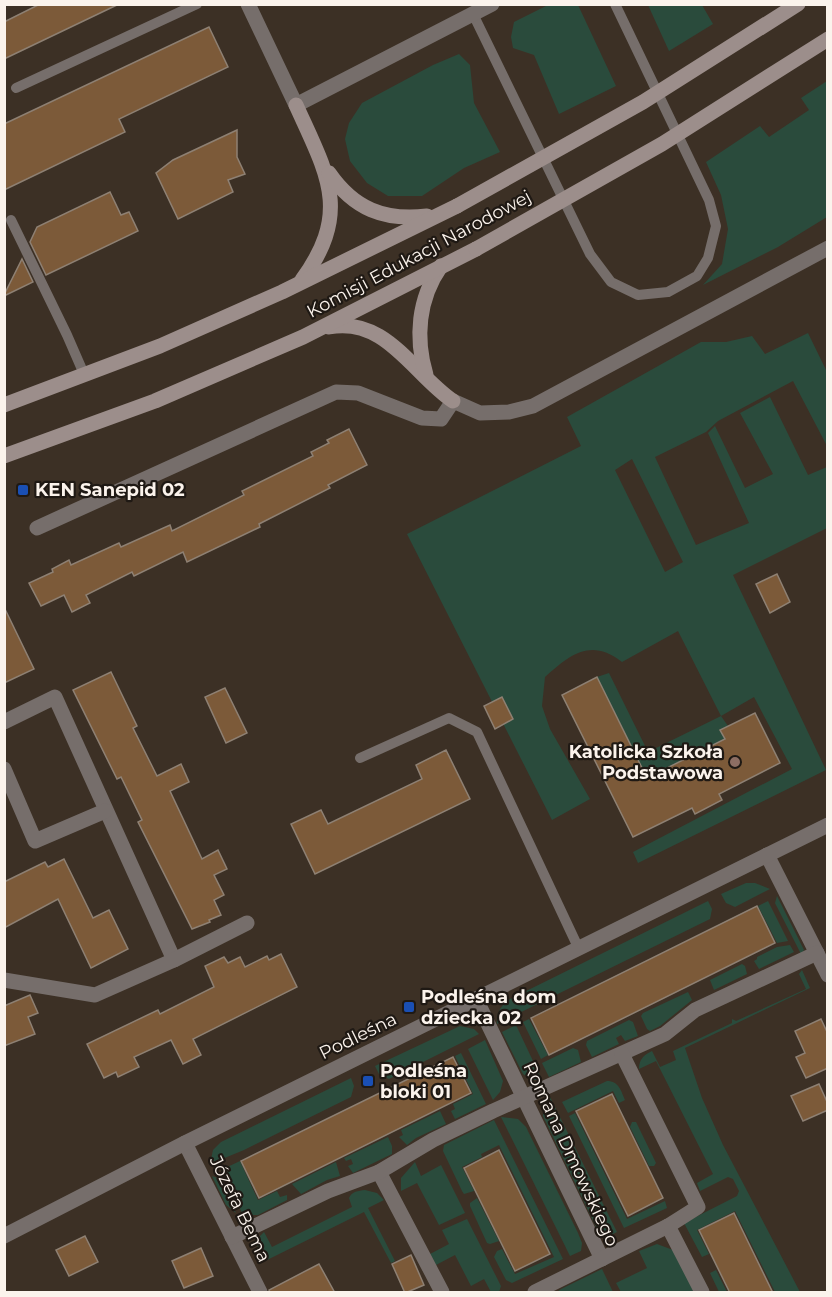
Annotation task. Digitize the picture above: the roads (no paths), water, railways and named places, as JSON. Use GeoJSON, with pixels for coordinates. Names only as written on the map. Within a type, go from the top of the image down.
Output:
{"type":"FeatureCollection","features":[{"type":"Feature","properties":{"kind":"main road","name":"Komisji Edukacji Narodowej"},"geometry":{"type":"LineString","coordinates":[[4,405],[160,346],[301,282],[457,206],[643,102],[798,4]]}},
{"type":"Feature","properties":{"kind":"main road","name":"Komisji Edukacji Narodowej"},"geometry":{"type":"LineString","coordinates":[[4,456],[154,401],[321,328],[476,249],[663,144],[828,39]]}},
{"type":"Feature","properties":{"kind":"main road"},"geometry":{"type":"LineString","coordinates":[[296,105],[323,164],[331,193],[329,229],[319,255],[301,282]]}},
{"type":"Feature","properties":{"kind":"main road"},"geometry":{"type":"LineString","coordinates":[[323,164],[345,194],[368,209],[403,217],[439,214]]}},
{"type":"Feature","properties":{"kind":"main road"},"geometry":{"type":"LineString","coordinates":[[427,378],[420,357],[420,320],[430,285],[441,266]]}},
{"type":"Feature","properties":{"kind":"main road"},"geometry":{"type":"LineString","coordinates":[[321,328],[344,325],[366,329],[376,334],[402,352],[436,390],[453,401]]}},
{"type":"Feature","properties":{"kind":"street"},"geometry":{"type":"LineString","coordinates":[[248,4],[296,105],[492,4]]}},
{"type":"Feature","properties":{"kind":"street"},"geometry":{"type":"LineString","coordinates":[[37,528],[336,392],[358,393],[423,417],[441,419],[453,401],[480,413],[509,412],[533,406],[828,248]]}},
{"type":"Feature","properties":{"kind":"street"},"geometry":{"type":"LineString","coordinates":[[4,722],[55,697],[174,960]]}},
{"type":"Feature","properties":{"kind":"street"},"geometry":{"type":"LineString","coordinates":[[4,769],[35,841],[105,811]]}},
{"type":"Feature","properties":{"kind":"street","name":"Podleśna"},"geometry":{"type":"LineString","coordinates":[[4,1236],[185,1143],[828,825]]}},
{"type":"Feature","properties":{"kind":"street"},"geometry":{"type":"LineString","coordinates":[[767,855],[828,975]]}},
{"type":"Feature","properties":{"kind":"street"},"geometry":{"type":"LineString","coordinates":[[4,980],[95,994],[174,960],[247,924]]}},
{"type":"Feature","properties":{"kind":"street"},"geometry":{"type":"LineString","coordinates":[[232,1237],[328,1191],[379,1172],[433,1140],[524,1096],[664,1034],[695,1010],[817,953]]}},
{"type":"Feature","properties":{"kind":"street","name":"Romana Dmowskiego"},"geometry":{"type":"LineString","coordinates":[[476,999],[602,1259],[535,1293]]}},
{"type":"Feature","properties":{"kind":"street"},"geometry":{"type":"LineString","coordinates":[[602,1259],[668,1226],[698,1207],[622,1054]]}},
{"type":"Feature","properties":{"kind":"street","name":"Józefa Bema"},"geometry":{"type":"LineString","coordinates":[[185,1143],[260,1293]]}},
{"type":"Feature","properties":{"kind":"street"},"geometry":{"type":"LineString","coordinates":[[379,1172],[442,1293]]}},
{"type":"Feature","properties":{"kind":"street"},"geometry":{"type":"LineString","coordinates":[[668,1226],[702,1293]]}},
{"type":"Feature","properties":{"kind":"lane"},"geometry":{"type":"LineString","coordinates":[[16,88],[197,4]]}},
{"type":"Feature","properties":{"kind":"lane"},"geometry":{"type":"LineString","coordinates":[[473,14],[590,254],[610,282],[638,295],[668,292],[697,276],[708,258],[716,226],[709,200],[615,4]]}},
{"type":"Feature","properties":{"kind":"lane"},"geometry":{"type":"LineString","coordinates":[[10,220],[84,374]]}},
{"type":"Feature","properties":{"kind":"lane"},"geometry":{"type":"LineString","coordinates":[[360,758],[449,718],[477,732],[578,947]]}},
{"type":"Feature","properties":{"kind":"place","name":"KEN Sanepid 02"},"geometry":{"type":"Point","coordinates":[23,490]}},
{"type":"Feature","properties":{"kind":"place","name":"Katolicka Szkoła Podstawowa"},"geometry":{"type":"Point","coordinates":[735,762]}},
{"type":"Feature","properties":{"kind":"place","name":"Podleśna dom dziecka 02"},"geometry":{"type":"Point","coordinates":[409,1007]}},
{"type":"Feature","properties":{"kind":"place","name":"Podleśna bloki 01"},"geometry":{"type":"Point","coordinates":[368,1081]}}]}
